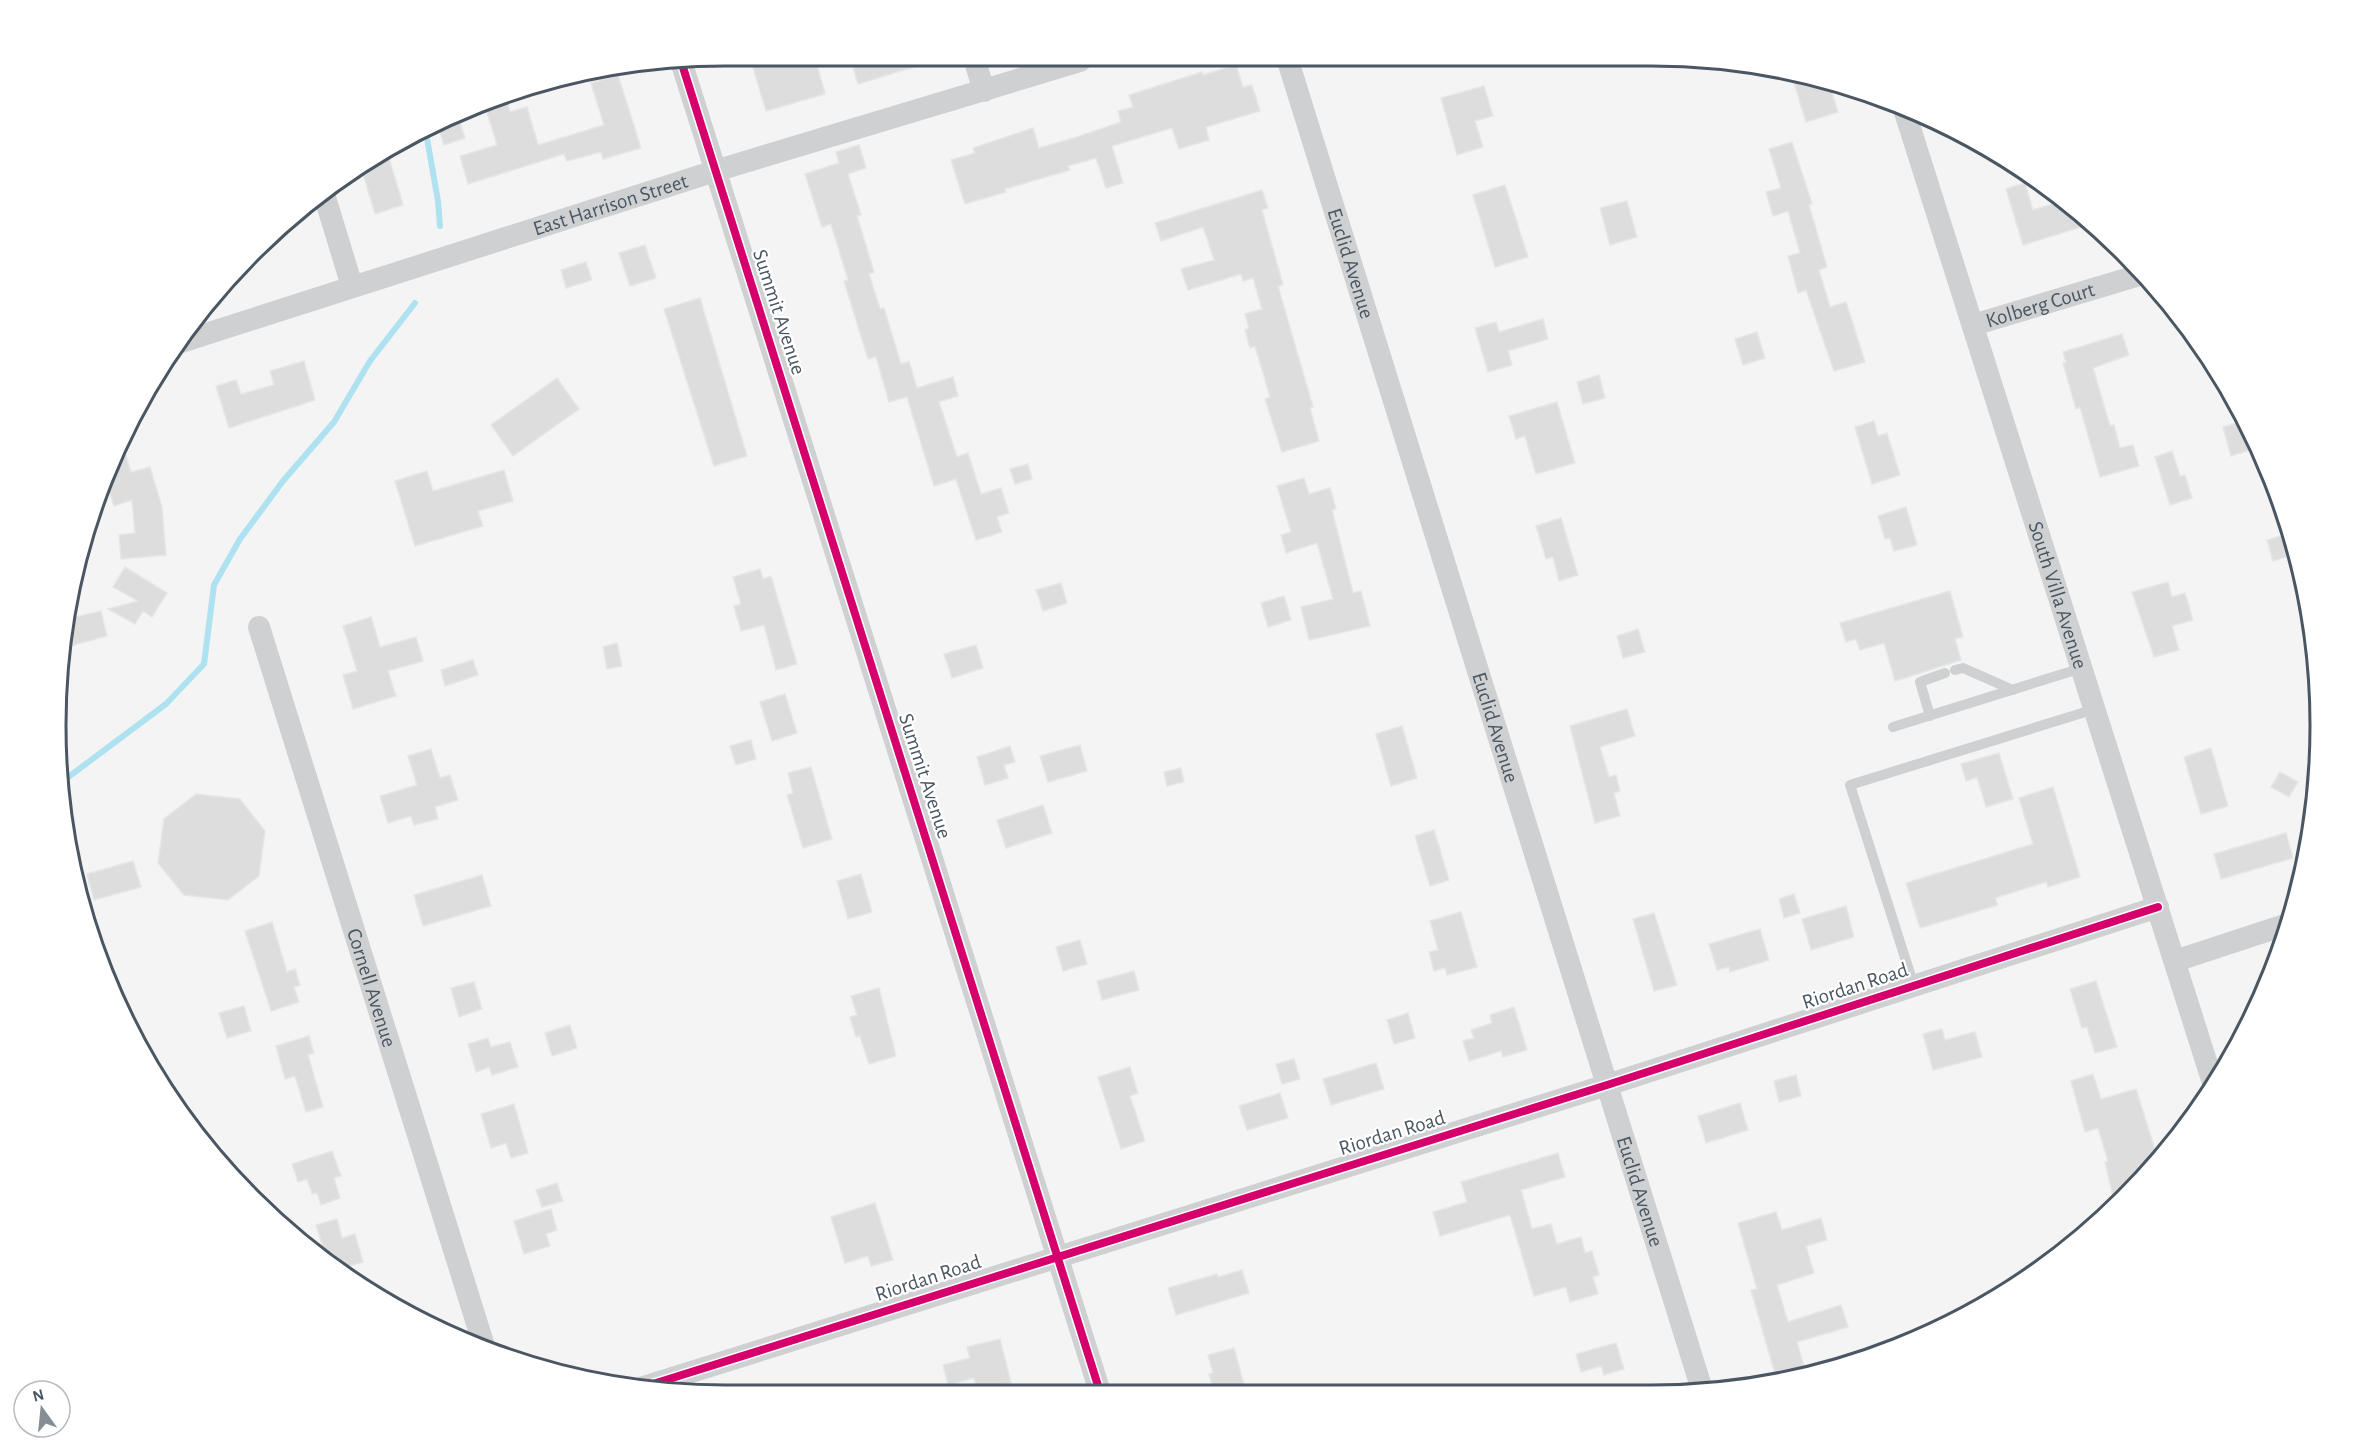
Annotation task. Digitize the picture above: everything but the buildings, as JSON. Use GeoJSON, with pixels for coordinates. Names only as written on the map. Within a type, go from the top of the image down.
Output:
{"type":"FeatureCollection","features":[{"type":"Feature","properties":{"kind":"street"},"geometry":{"type":"LineString","coordinates":[[976,66],[984,91]]}},
{"type":"Feature","properties":{"kind":"street","name":"East Harrison Street"},"geometry":{"type":"LineString","coordinates":[[192,339],[715,171],[1064,66]]}},
{"type":"Feature","properties":{"kind":"street","name":"Euclid Avenue"},"geometry":{"type":"LineString","coordinates":[[1290,66],[1700,1383]]}},
{"type":"Feature","properties":{"kind":"street","name":"Summit Avenue"},"geometry":{"type":"LineString","coordinates":[[683,67],[1098,1385]]}},
{"type":"Feature","properties":{"kind":"street","name":"South Villa Avenue"},"geometry":{"type":"LineString","coordinates":[[1907,118],[2210,1074]]}},
{"type":"Feature","properties":{"kind":"street"},"geometry":{"type":"LineString","coordinates":[[326,201],[352,286]]}},
{"type":"Feature","properties":{"kind":"street","name":"Kolberg Court"},"geometry":{"type":"LineString","coordinates":[[1973,325],[2133,277]]}},
{"type":"Feature","properties":{"kind":"street","name":"Cornell Avenue"},"geometry":{"type":"LineString","coordinates":[[259,627],[482,1338]]}},
{"type":"Feature","properties":{"kind":"street","name":"Riordan Road"},"geometry":{"type":"LineString","coordinates":[[661,1382],[1606,1085],[2157,908]]}},
{"type":"Feature","properties":{"kind":"street"},"geometry":{"type":"LineString","coordinates":[[2175,961],[2278,927]]}},
{"type":"Feature","properties":{"kind":"lane"},"geometry":{"type":"LineString","coordinates":[[1930,716],[1920,682],[1950,671],[1963,668],[2013,690]]}},
{"type":"Feature","properties":{"kind":"lane"},"geometry":{"type":"LineString","coordinates":[[1893,727],[2082,668]]}},
{"type":"Feature","properties":{"kind":"lane"},"geometry":{"type":"LineString","coordinates":[[1914,986],[1850,785],[2095,709]]}},
{"type":"Feature","properties":{"kind":"waterway"},"geometry":{"type":"LineString","coordinates":[[427,138],[440,226]]}},
{"type":"Feature","properties":{"kind":"waterway"},"geometry":{"type":"LineString","coordinates":[[68,777],[166,704],[204,664],[214,585],[240,539],[283,481],[334,422],[370,361],[415,303]]}},
{"type":"Feature","properties":{"kind":"cycle path"},"geometry":{"type":"LineString","coordinates":[[683,67],[1098,1385]]}},
{"type":"Feature","properties":{"kind":"cycle path"},"geometry":{"type":"LineString","coordinates":[[661,1382],[1607,1085],[2158,907]]}}]}
